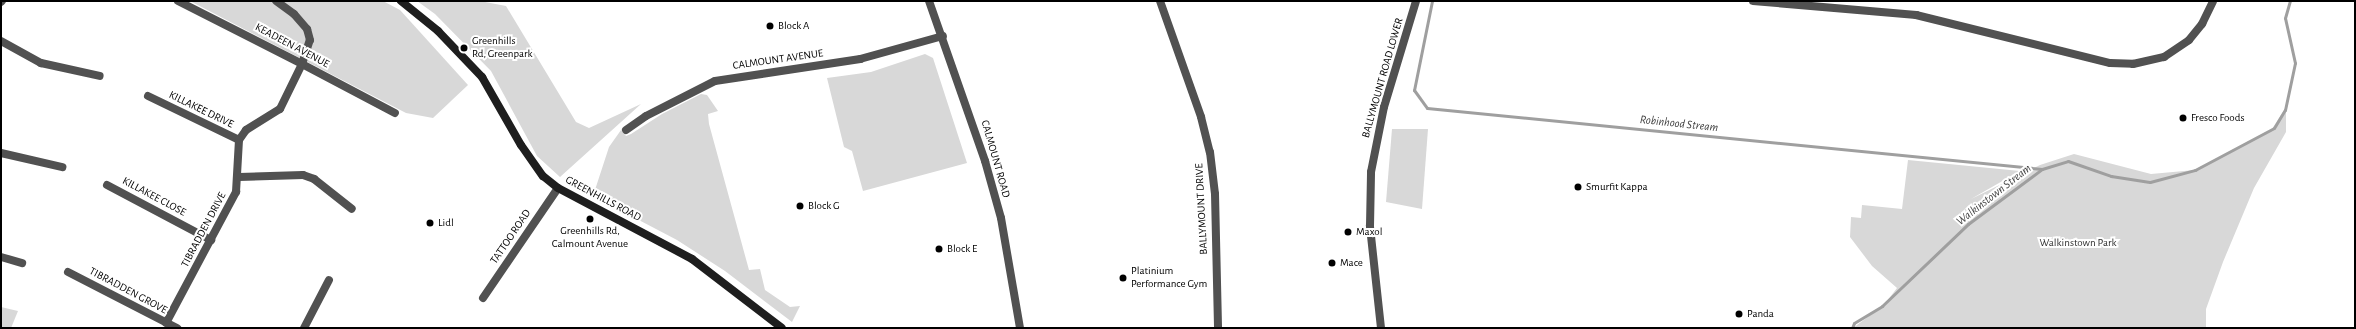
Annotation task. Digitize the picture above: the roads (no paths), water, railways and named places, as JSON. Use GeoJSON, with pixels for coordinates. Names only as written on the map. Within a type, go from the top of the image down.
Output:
{"type":"FeatureCollection","features":[{"type":"Feature","properties":{"kind":"main road","name":"GREENHILLS ROAD"},"geometry":{"type":"LineString","coordinates":[[401,1],[438,30],[482,77],[530,159],[558,188],[692,259],[782,328]]}},
{"type":"Feature","properties":{"kind":"street","name":"KEADEEN AVENUE"},"geometry":{"type":"LineString","coordinates":[[178,1],[395,113]]}},
{"type":"Feature","properties":{"kind":"street","name":"KILLAKEE DRIVE"},"geometry":{"type":"LineString","coordinates":[[148,96],[239,140],[246,130],[280,109],[302,64],[310,40],[307,29],[294,14],[276,1]]}},
{"type":"Feature","properties":{"kind":"street","name":"CALMOUNT ROAD"},"geometry":{"type":"LineString","coordinates":[[929,1],[971,116],[1001,218],[1020,328]]}},
{"type":"Feature","properties":{"kind":"street","name":"BALLYMOUNT DRIVE"},"geometry":{"type":"LineString","coordinates":[[1160,1],[1201,117],[1210,152],[1215,194],[1218,328]]}},
{"type":"Feature","properties":{"kind":"street","name":"BALLYMOUNT ROAD LOWER"},"geometry":{"type":"LineString","coordinates":[[1380,328],[1370,226],[1371,172],[1384,107],[1416,1]]}},
{"type":"Feature","properties":{"kind":"street"},"geometry":{"type":"LineString","coordinates":[[1753,1],[1916,15],[2121,64],[2154,60],[2179,46],[2202,24],[2213,1]]}},
{"type":"Feature","properties":{"kind":"street","name":"CALMOUNT AVENUE"},"geometry":{"type":"LineString","coordinates":[[626,130],[646,116],[715,81],[860,58],[943,36]]}},
{"type":"Feature","properties":{"kind":"street"},"geometry":{"type":"LineString","coordinates":[[1,41],[41,63],[100,76]]}},
{"type":"Feature","properties":{"kind":"street","name":"TIBRADDEN DRIVE"},"geometry":{"type":"LineString","coordinates":[[166,323],[236,192],[239,177],[239,140]]}},
{"type":"Feature","properties":{"kind":"street"},"geometry":{"type":"LineString","coordinates":[[1,153],[62,167]]}},
{"type":"Feature","properties":{"kind":"street"},"geometry":{"type":"LineString","coordinates":[[239,177],[303,175],[314,179],[352,209]]}},
{"type":"Feature","properties":{"kind":"street","name":"KILLAKEE CLOSE"},"geometry":{"type":"LineString","coordinates":[[107,185],[211,240]]}},
{"type":"Feature","properties":{"kind":"street","name":"TATTOO ROAD"},"geometry":{"type":"LineString","coordinates":[[483,298],[558,188]]}},
{"type":"Feature","properties":{"kind":"street"},"geometry":{"type":"LineString","coordinates":[[1,257],[22,263]]}},
{"type":"Feature","properties":{"kind":"street","name":"TIBRADDEN GROVE"},"geometry":{"type":"LineString","coordinates":[[68,272],[177,328]]}},
{"type":"Feature","properties":{"kind":"street"},"geometry":{"type":"LineString","coordinates":[[304,328],[329,280]]}},
{"type":"Feature","properties":{"kind":"waterway","name":"Robinhood Stream"},"geometry":{"type":"LineString","coordinates":[[1432,1],[1414,90],[1427,108],[2042,169]]}},
{"type":"Feature","properties":{"kind":"waterway","name":"Walkinstown Stream"},"geometry":{"type":"LineString","coordinates":[[1852,328],[1854,323],[1882,306],[1968,224],[2042,169],[2068,161],[2111,176],[2150,182],[2195,170],[2274,128],[2285,110],[2295,63],[2285,18],[2290,1]]}},
{"type":"Feature","properties":{"kind":"place","name":"Block A"},"geometry":{"type":"Point","coordinates":[770,26]}},
{"type":"Feature","properties":{"kind":"place","name":"Greenhills Rd, Greenpark"},"geometry":{"type":"Point","coordinates":[464,48]}},
{"type":"Feature","properties":{"kind":"place","name":"Fresco Foods"},"geometry":{"type":"Point","coordinates":[2183,118]}},
{"type":"Feature","properties":{"kind":"place","name":"Smurfit Kappa"},"geometry":{"type":"Point","coordinates":[1578,187]}},
{"type":"Feature","properties":{"kind":"place","name":"Block G"},"geometry":{"type":"Point","coordinates":[800,206]}},
{"type":"Feature","properties":{"kind":"place","name":"Greenhills Rd, Calmount Avenue"},"geometry":{"type":"Point","coordinates":[590,219]}},
{"type":"Feature","properties":{"kind":"place","name":"Lidl"},"geometry":{"type":"Point","coordinates":[430,223]}},
{"type":"Feature","properties":{"kind":"place","name":"Maxol"},"geometry":{"type":"Point","coordinates":[1348,232]}},
{"type":"Feature","properties":{"kind":"place","name":"Block E"},"geometry":{"type":"Point","coordinates":[939,249]}},
{"type":"Feature","properties":{"kind":"place","name":"Mace"},"geometry":{"type":"Point","coordinates":[1332,263]}},
{"type":"Feature","properties":{"kind":"place","name":"Platinium Performance Gym"},"geometry":{"type":"Point","coordinates":[1123,278]}},
{"type":"Feature","properties":{"kind":"place","name":"Panda"},"geometry":{"type":"Point","coordinates":[1739,314]}},
{"type":"Feature","properties":{"kind":"park label","name":"Walkinstown Park"},"geometry":{"type":"Point","coordinates":[2078,243]}}]}
